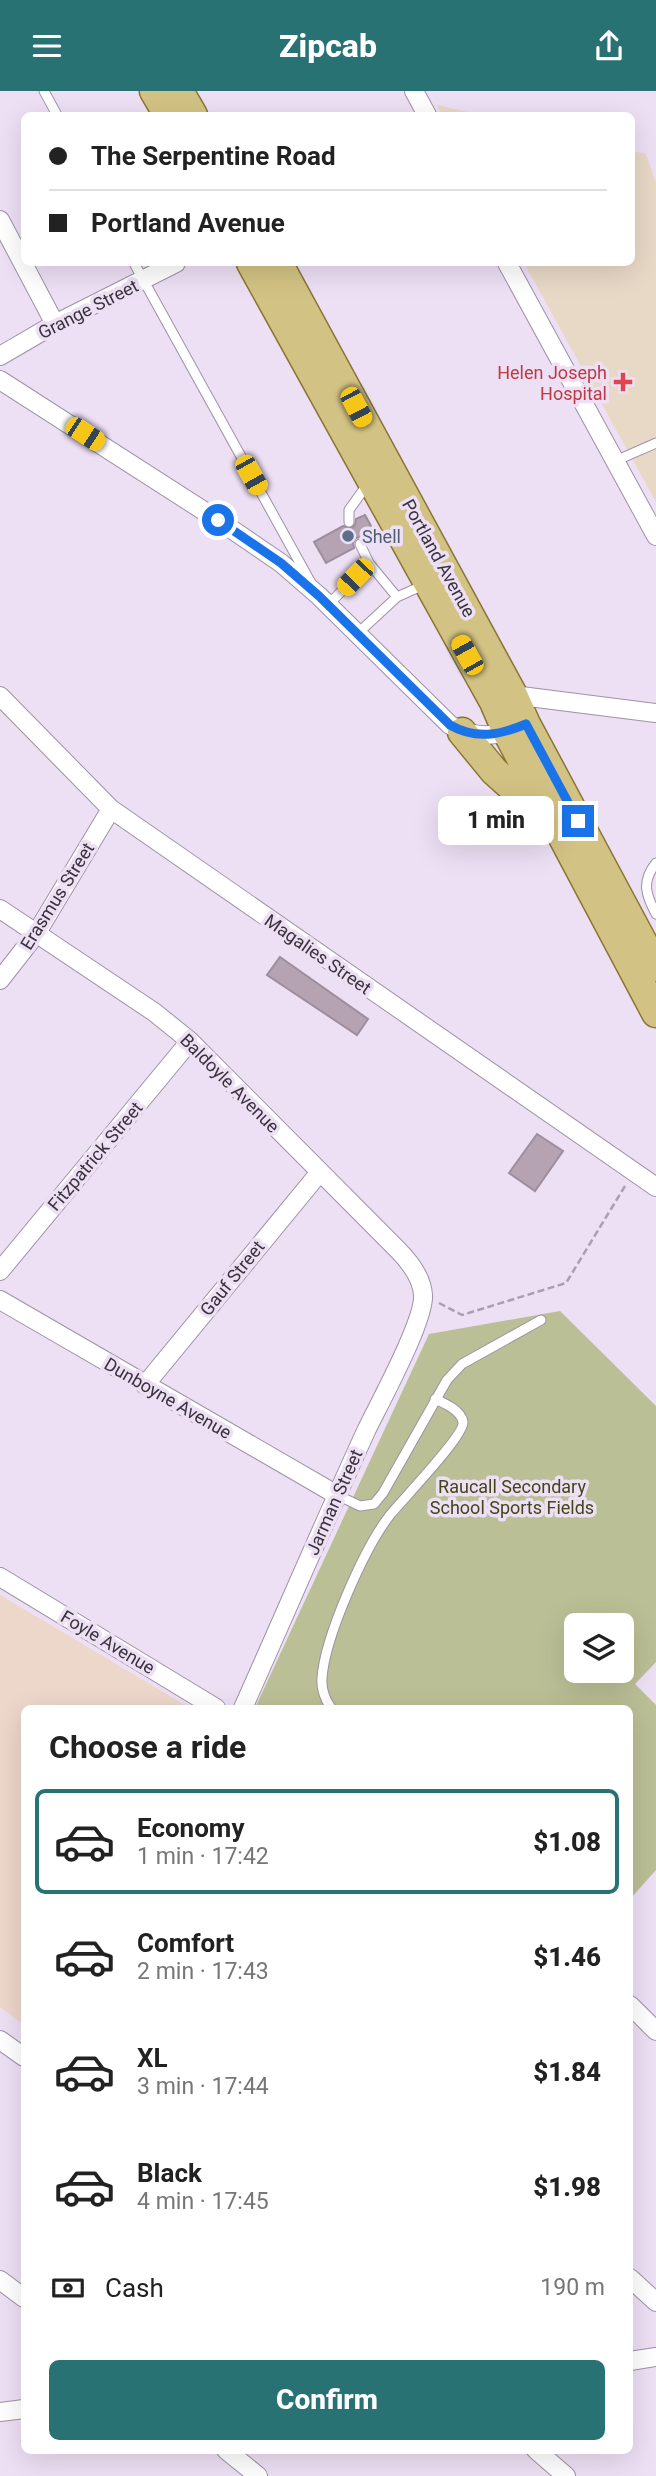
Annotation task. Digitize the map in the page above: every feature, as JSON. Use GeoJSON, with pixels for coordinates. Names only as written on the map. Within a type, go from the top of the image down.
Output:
{"type":"FeatureCollection","features":[{"type":"Feature","properties":{"kind":"main road"},"geometry":{"type":"LineString","coordinates":[[154,91],[166,112]]}},
{"type":"Feature","properties":{"kind":"main road"},"geometry":{"type":"LineString","coordinates":[[179,91],[191,112]]}},
{"type":"Feature","properties":{"kind":"main road","name":"Portland Avenue"},"geometry":{"type":"LineString","coordinates":[[253,266],[428,583],[503,699]]}},
{"type":"Feature","properties":{"kind":"main road","name":"Portland Avenue"},"geometry":{"type":"LineString","coordinates":[[280,266],[503,699],[558,827],[656,1013]]}},
{"type":"Feature","properties":{"kind":"main road","name":"Portland Avenue"},"geometry":{"type":"LineString","coordinates":[[516,728],[656,967]]}},
{"type":"Feature","properties":{"kind":"main road"},"geometry":{"type":"LineString","coordinates":[[462,732],[494,771],[558,827]]}},
{"type":"Feature","properties":{"kind":"street"},"geometry":{"type":"LineString","coordinates":[[414,91],[425,112]]}},
{"type":"Feature","properties":{"kind":"street"},"geometry":{"type":"LineString","coordinates":[[0,220],[21,260]]}},
{"type":"Feature","properties":{"kind":"street"},"geometry":{"type":"LineString","coordinates":[[24,266],[55,324]]}},
{"type":"Feature","properties":{"kind":"street","name":"Grange Street"},"geometry":{"type":"LineString","coordinates":[[0,356],[55,324],[170,266]]}},
{"type":"Feature","properties":{"kind":"street"},"geometry":{"type":"LineString","coordinates":[[509,266],[656,536]]}},
{"type":"Feature","properties":{"kind":"street"},"geometry":{"type":"LineString","coordinates":[[0,380],[281,563],[450,725],[462,732],[485,735],[516,728]]}},
{"type":"Feature","properties":{"kind":"street","name":"Magalies Street"},"geometry":{"type":"LineString","coordinates":[[0,696],[111,809],[656,1187]]}},
{"type":"Feature","properties":{"kind":"street"},"geometry":{"type":"LineString","coordinates":[[503,699],[656,713]]}},
{"type":"Feature","properties":{"kind":"street","name":"Erasmus Street"},"geometry":{"type":"LineString","coordinates":[[0,980],[36,934],[111,809]]}},
{"type":"Feature","properties":{"kind":"street","name":"Baldoyle Avenue"},"geometry":{"type":"LineString","coordinates":[[0,909],[154,1012],[190,1041],[406,1258],[419,1280],[423,1295]]}},
{"type":"Feature","properties":{"kind":"street","name":"Fitzpatrick Street"},"geometry":{"type":"LineString","coordinates":[[0,1271],[190,1041]]}},
{"type":"Feature","properties":{"kind":"street","name":"Gauf Street"},"geometry":{"type":"LineString","coordinates":[[145,1385],[320,1172]]}},
{"type":"Feature","properties":{"kind":"street","name":"Jarman Street"},"geometry":{"type":"LineString","coordinates":[[244,1705],[337,1495],[405,1350],[420,1312],[423,1295]]}},
{"type":"Feature","properties":{"kind":"street","name":"Dunboyne Avenue"},"geometry":{"type":"LineString","coordinates":[[0,1300],[337,1495]]}},
{"type":"Feature","properties":{"kind":"street","name":"Foyle Avenue"},"geometry":{"type":"LineString","coordinates":[[0,1577],[211,1705]]}},
{"type":"Feature","properties":{"kind":"street"},"geometry":{"type":"LineString","coordinates":[[633,2008],[656,2031]]}},
{"type":"Feature","properties":{"kind":"street"},"geometry":{"type":"LineString","coordinates":[[0,2040],[21,2055]]}},
{"type":"Feature","properties":{"kind":"street"},"geometry":{"type":"LineString","coordinates":[[0,2280],[21,2296]]}},
{"type":"Feature","properties":{"kind":"street"},"geometry":{"type":"LineString","coordinates":[[633,2281],[656,2302]]}},
{"type":"Feature","properties":{"kind":"street"},"geometry":{"type":"LineString","coordinates":[[633,2361],[656,2357]]}},
{"type":"Feature","properties":{"kind":"street"},"geometry":{"type":"LineString","coordinates":[[0,2412],[21,2409]]}},
{"type":"Feature","properties":{"kind":"street"},"geometry":{"type":"LineString","coordinates":[[231,2454],[258,2476]]}},
{"type":"Feature","properties":{"kind":"street"},"geometry":{"type":"LineString","coordinates":[[541,2454],[566,2476]]}},
{"type":"Feature","properties":{"kind":"lane"},"geometry":{"type":"LineString","coordinates":[[44,91],[55,112]]}},
{"type":"Feature","properties":{"kind":"lane"},"geometry":{"type":"LineString","coordinates":[[136,266],[323,601],[369,563]]}},
{"type":"Feature","properties":{"kind":"lane"},"geometry":{"type":"LineString","coordinates":[[615,461],[656,443]]}},
{"type":"Feature","properties":{"kind":"lane"},"geometry":{"type":"LineString","coordinates":[[349,522],[349,510],[371,480]]}},
{"type":"Feature","properties":{"kind":"lane"},"geometry":{"type":"LineString","coordinates":[[360,544],[369,563],[397,597]]}},
{"type":"Feature","properties":{"kind":"lane"},"geometry":{"type":"LineString","coordinates":[[357,634],[397,597],[428,583]]}},
{"type":"Feature","properties":{"kind":"lane"},"geometry":{"type":"LineString","coordinates":[[656,863],[647,875],[645,885],[646,894],[656,914]]}},
{"type":"Feature","properties":{"kind":"lane"},"geometry":{"type":"LineString","coordinates":[[337,1495],[360,1506],[374,1504],[383,1493],[447,1380],[462,1364],[541,1319]]}},
{"type":"Feature","properties":{"kind":"lane"},"geometry":{"type":"LineString","coordinates":[[330,1705],[323,1692],[322,1679],[326,1656],[335,1625],[370,1547],[389,1516],[444,1453],[463,1426],[463,1420],[458,1413],[435,1399]]}},
{"type":"Feature","properties":{"kind":"path"},"geometry":{"type":"LineString","coordinates":[[423,1295],[463,1315],[566,1283],[633,1171]]}},
{"type":"Feature","properties":{"kind":"shaded area"},"geometry":{"type":"Polygon","coordinates":[[[437,105],[468,112],[440,112],[437,105]]]}},
{"type":"Feature","properties":{"kind":"shaded area","name":"Helen Joseph Hospital"},"geometry":{"type":"Polygon","coordinates":[[[635,152],[646,154],[656,183],[656,502],[526,266],[635,266],[635,152]]]}},
{"type":"Feature","properties":{"kind":"shaded area"},"geometry":{"type":"Polygon","coordinates":[[[0,1595],[185,1705],[21,1705],[21,2023],[0,2007],[0,1595]]]}},
{"type":"Feature","properties":{"kind":"green space","name":"Raucall Secondary School Sports Fields"},"geometry":{"type":"Polygon","coordinates":[[[560,1311],[656,1406],[656,1662],[635,1684],[656,1705],[656,1870],[633,1896],[633,1705],[256,1705],[429,1334],[560,1311]]]}},
{"type":"Feature","properties":{"kind":"building"},"geometry":{"type":"Polygon","coordinates":[[[365,515],[376,535],[366,541],[361,537],[356,538],[354,548],[326,563],[314,542],[343,526],[352,528],[356,519],[365,515]]]}},
{"type":"Feature","properties":{"kind":"building"},"geometry":{"type":"Polygon","coordinates":[[[280,957],[368,1019],[357,1035],[267,975],[280,957]]]}},
{"type":"Feature","properties":{"kind":"building"},"geometry":{"type":"Polygon","coordinates":[[[537,1134],[563,1151],[535,1191],[509,1173],[537,1134]]]}},
{"type":"Feature","properties":{"kind":"place","name":"Helen Joseph Hospital"},"geometry":{"type":"Point","coordinates":[623,382]}},
{"type":"Feature","properties":{"kind":"place","name":"Shell"},"geometry":{"type":"Point","coordinates":[348,536]}},
{"type":"Feature","properties":{"kind":"route"},"geometry":{"type":"LineString","coordinates":[[218,520],[281,563],[319,596],[450,725],[472,735],[485,735],[507,732],[526,724],[578,821]]}}]}
